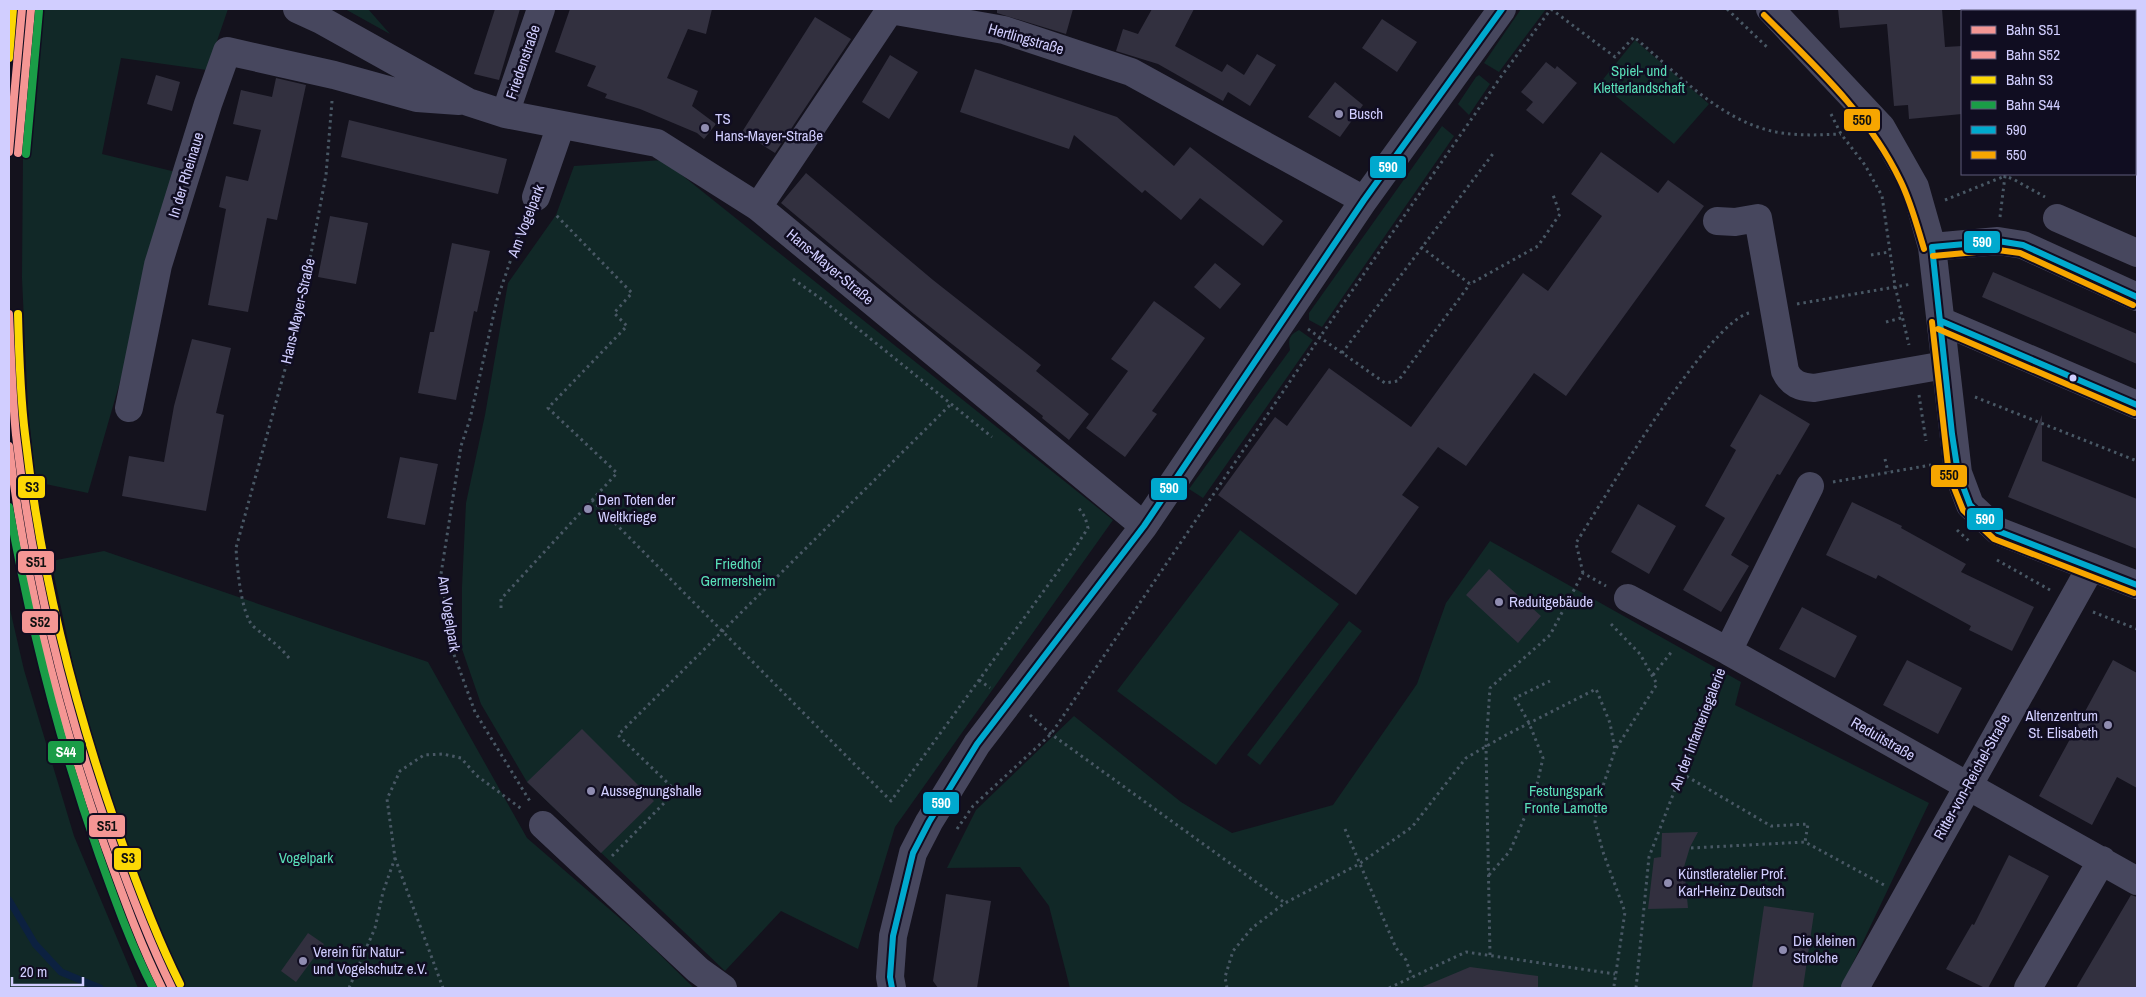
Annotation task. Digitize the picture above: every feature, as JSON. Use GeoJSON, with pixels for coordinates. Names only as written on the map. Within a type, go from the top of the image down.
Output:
{"type":"FeatureCollection","features":[{"type":"Feature","properties":{"kind":"street","name":"Hans-Mayer-Straße"},"geometry":{"type":"LineString","coordinates":[[297,9],[321,20],[468,102],[505,114],[657,143],[758,207],[1144,526]]}},
{"type":"Feature","properties":{"kind":"street","name":"Friedenstraße"},"geometry":{"type":"LineString","coordinates":[[505,114],[541,9]]}},
{"type":"Feature","properties":{"kind":"street"},"geometry":{"type":"LineString","coordinates":[[892,988],[890,977],[893,936],[913,853],[929,822],[977,744],[1144,526],[1364,200],[1502,9]]}},
{"type":"Feature","properties":{"kind":"street"},"geometry":{"type":"LineString","coordinates":[[1770,9],[1881,127],[1915,187],[1923,208],[1932,246],[1958,473],[1970,506],[1998,531],[2137,585]]}},
{"type":"Feature","properties":{"kind":"street","name":"Hertlingstraße"},"geometry":{"type":"LineString","coordinates":[[758,207],[890,10],[1004,30],[1130,72],[1364,200]]}},
{"type":"Feature","properties":{"kind":"street","name":"In der Rheinaue"},"geometry":{"type":"LineString","coordinates":[[129,408],[158,265],[208,104],[227,51],[334,75]]}},
{"type":"Feature","properties":{"kind":"street","name":"Hans-Mayer-Straße"},"geometry":{"type":"LineString","coordinates":[[334,75],[418,98],[468,102]]}},
{"type":"Feature","properties":{"kind":"street","name":"Am Vogelpark"},"geometry":{"type":"LineString","coordinates":[[536,197],[561,125]]}},
{"type":"Feature","properties":{"kind":"street"},"geometry":{"type":"LineString","coordinates":[[1717,221],[1735,222],[1758,218],[1785,371],[1788,378],[1801,387],[1814,388],[1946,376]]}},
{"type":"Feature","properties":{"kind":"street"},"geometry":{"type":"LineString","coordinates":[[2057,218],[2137,253]]}},
{"type":"Feature","properties":{"kind":"street"},"geometry":{"type":"LineString","coordinates":[[1932,246],[1998,241],[2023,245],[2137,297]]}},
{"type":"Feature","properties":{"kind":"street"},"geometry":{"type":"LineString","coordinates":[[1941,321],[2137,405]]}},
{"type":"Feature","properties":{"kind":"street","name":"An der Infanteriegalerie"},"geometry":{"type":"LineString","coordinates":[[1728,651],[1810,486]]}},
{"type":"Feature","properties":{"kind":"street","name":"Ritter-von-Reichel-Straße"},"geometry":{"type":"LineString","coordinates":[[1855,988],[2091,567]]}},
{"type":"Feature","properties":{"kind":"street","name":"Reduitstraße"},"geometry":{"type":"LineString","coordinates":[[1628,598],[1728,651],[1966,787],[2102,860],[2137,881]]}},
{"type":"Feature","properties":{"kind":"street"},"geometry":{"type":"LineString","coordinates":[[543,825],[698,970],[723,988]]}},
{"type":"Feature","properties":{"kind":"street"},"geometry":{"type":"LineString","coordinates":[[2028,988],[2102,860]]}},
{"type":"Feature","properties":{"kind":"path"},"geometry":{"type":"LineString","coordinates":[[957,830],[973,806],[1051,734],[1325,329],[1495,85],[1551,9],[1616,57],[1634,37],[1711,102],[1744,121],[1774,132],[1806,136],[1841,134]]}},
{"type":"Feature","properties":{"kind":"path"},"geometry":{"type":"LineString","coordinates":[[2102,10],[2115,9]]}},
{"type":"Feature","properties":{"kind":"path","name":"Hans-Mayer-Straße"},"geometry":{"type":"LineString","coordinates":[[289,658],[277,643],[252,626],[238,582],[236,548],[298,322],[326,176],[334,75]]}},
{"type":"Feature","properties":{"kind":"path"},"geometry":{"type":"LineString","coordinates":[[1342,353],[1496,151]]}},
{"type":"Feature","properties":{"kind":"path"},"geometry":{"type":"LineString","coordinates":[[1923,208],[2005,175],[2052,202],[2057,218]]}},
{"type":"Feature","properties":{"kind":"path"},"geometry":{"type":"LineString","coordinates":[[1328,342],[1385,383],[1398,381],[1470,284],[1538,246],[1560,214],[1552,192]]}},
{"type":"Feature","properties":{"kind":"path"},"geometry":{"type":"LineString","coordinates":[[501,608],[501,599],[617,473],[548,408],[627,326],[614,313],[632,293],[536,197]]}},
{"type":"Feature","properties":{"kind":"path","name":"Am Vogelpark"},"geometry":{"type":"LineString","coordinates":[[536,197],[526,217],[497,300],[470,419],[461,446],[441,574],[452,649],[475,712],[517,777],[543,825]]}},
{"type":"Feature","properties":{"kind":"path"},"geometry":{"type":"LineString","coordinates":[[1421,247],[1470,284]]}},
{"type":"Feature","properties":{"kind":"path"},"geometry":{"type":"LineString","coordinates":[[1871,255],[1889,252]]}},
{"type":"Feature","properties":{"kind":"path"},"geometry":{"type":"LineString","coordinates":[[793,279],[820,298],[993,438]]}},
{"type":"Feature","properties":{"kind":"path"},"geometry":{"type":"LineString","coordinates":[[1490,955],[1486,746],[1490,688],[1550,635],[1583,573],[1576,543],[1690,368],[1720,334],[1746,313],[1895,286],[1937,282]]}},
{"type":"Feature","properties":{"kind":"path"},"geometry":{"type":"LineString","coordinates":[[1886,322],[1901,318]]}},
{"type":"Feature","properties":{"kind":"path"},"geometry":{"type":"LineString","coordinates":[[1946,376],[2137,461]]}},
{"type":"Feature","properties":{"kind":"path"},"geometry":{"type":"LineString","coordinates":[[594,873],[676,791],[618,735],[724,632],[951,404]]}},
{"type":"Feature","properties":{"kind":"path"},"geometry":{"type":"LineString","coordinates":[[1886,459],[1888,472]]}},
{"type":"Feature","properties":{"kind":"path"},"geometry":{"type":"LineString","coordinates":[[1810,486],[1931,465]]}},
{"type":"Feature","properties":{"kind":"path"},"geometry":{"type":"LineString","coordinates":[[592,500],[891,801],[1076,548],[1088,528],[1085,517],[1076,504]]}},
{"type":"Feature","properties":{"kind":"path"},"geometry":{"type":"LineString","coordinates":[[1583,573],[1628,598]]}},
{"type":"Feature","properties":{"kind":"path"},"geometry":{"type":"LineString","coordinates":[[1611,624],[1640,654],[1657,684],[1615,750],[1598,801],[1595,822],[1603,852],[1625,912],[1614,986]]}},
{"type":"Feature","properties":{"kind":"path"},"geometry":{"type":"LineString","coordinates":[[1653,675],[1688,631]]}},
{"type":"Feature","properties":{"kind":"path","name":"An der Infanteriegalerie"},"geometry":{"type":"LineString","coordinates":[[1636,988],[1649,857],[1728,651]]}},
{"type":"Feature","properties":{"kind":"path"},"geometry":{"type":"LineString","coordinates":[[1489,875],[1510,851],[1535,793],[1542,758],[1529,723],[1515,698],[1550,681]]}},
{"type":"Feature","properties":{"kind":"path"},"geometry":{"type":"LineString","coordinates":[[1227,988],[1225,977],[1233,951],[1252,928],[1285,903],[1359,864],[1412,827],[1466,758],[1529,723],[1596,690],[1610,723],[1615,750]]}},
{"type":"Feature","properties":{"kind":"path"},"geometry":{"type":"LineString","coordinates":[[1012,699],[1051,734],[1285,903]]}},
{"type":"Feature","properties":{"kind":"path"},"geometry":{"type":"LineString","coordinates":[[444,988],[395,858],[387,798],[400,772],[424,756],[443,754],[461,758],[476,775],[543,825]]}},
{"type":"Feature","properties":{"kind":"path"},"geometry":{"type":"LineString","coordinates":[[1681,772],[1771,826],[1808,824],[1805,842]]}},
{"type":"Feature","properties":{"kind":"path"},"geometry":{"type":"LineString","coordinates":[[1345,830],[1396,948],[1406,960],[1412,976]]}},
{"type":"Feature","properties":{"kind":"path"},"geometry":{"type":"LineString","coordinates":[[1691,848],[1805,842],[1906,896]]}},
{"type":"Feature","properties":{"kind":"path"},"geometry":{"type":"LineString","coordinates":[[349,988],[375,928],[383,892],[395,858]]}},
{"type":"Feature","properties":{"kind":"path"},"geometry":{"type":"LineString","coordinates":[[1389,988],[1466,952],[1615,974]]}},
{"type":"Feature","properties":{"kind":"green space"},"geometry":{"type":"Polygon","coordinates":[[[44,9],[228,9],[207,70],[121,58],[102,154],[180,173],[88,493],[36,482],[28,409],[22,278],[23,155],[44,9]]]}},
{"type":"Feature","properties":{"kind":"green space"},"geometry":{"type":"Polygon","coordinates":[[[345,9],[368,9],[390,34],[345,9]]]}},
{"type":"Feature","properties":{"kind":"green space"},"geometry":{"type":"Polygon","coordinates":[[[1521,9],[1546,9],[1499,72],[1484,63],[1521,9]]]}},
{"type":"Feature","properties":{"kind":"green space","name":"Spiel- und Kletterlandschaft"},"geometry":{"type":"Polygon","coordinates":[[[1635,40],[1709,104],[1674,144],[1600,83],[1635,40]]]}},
{"type":"Feature","properties":{"kind":"green space"},"geometry":{"type":"Polygon","coordinates":[[[1479,75],[1490,84],[1469,115],[1458,104],[1479,75]]]}},
{"type":"Feature","properties":{"kind":"green space"},"geometry":{"type":"Polygon","coordinates":[[[1442,126],[1454,136],[1322,327],[1309,320],[1309,313],[1442,126]]]}},
{"type":"Feature","properties":{"kind":"green space","name":"Friedhof Germersheim"},"geometry":{"type":"Polygon","coordinates":[[[663,160],[1113,520],[895,827],[858,949],[781,911],[725,971],[527,782],[481,704],[462,649],[462,587],[466,503],[485,415],[508,283],[556,215],[574,166],[663,160]]]}},
{"type":"Feature","properties":{"kind":"green space"},"geometry":{"type":"Polygon","coordinates":[[[1299,330],[1313,340],[1203,498],[1189,489],[1290,350],[1290,338],[1299,330]]]}},
{"type":"Feature","properties":{"kind":"green space"},"geometry":{"type":"Polygon","coordinates":[[[1240,530],[1339,604],[1216,765],[1117,691],[1240,530]]]}},
{"type":"Feature","properties":{"kind":"green space","name":"Festungspark Fronte Lamotte"},"geometry":{"type":"Polygon","coordinates":[[[1490,541],[1741,682],[1735,705],[1929,803],[1841,988],[1070,988],[1049,906],[1020,867],[947,868],[976,810],[1074,716],[1181,802],[1232,833],[1333,805],[1417,684],[1446,603],[1490,541]]]}},
{"type":"Feature","properties":{"kind":"green space","name":"Vogelpark"},"geometry":{"type":"Polygon","coordinates":[[[104,551],[428,662],[527,838],[645,940],[694,988],[185,988],[136,871],[86,725],[51,561],[104,551]]]}},
{"type":"Feature","properties":{"kind":"green space"},"geometry":{"type":"Polygon","coordinates":[[[9,605],[24,670],[74,836],[138,988],[9,988],[9,605]]]}},
{"type":"Feature","properties":{"kind":"green space"},"geometry":{"type":"Polygon","coordinates":[[[1349,621],[1362,631],[1260,765],[1247,755],[1349,621]]]}},
{"type":"Feature","properties":{"kind":"building"},"geometry":{"type":"Polygon","coordinates":[[[495,9],[520,9],[499,80],[474,74],[495,9]]]}},
{"type":"Feature","properties":{"kind":"building"},"geometry":{"type":"Polygon","coordinates":[[[570,9],[712,9],[706,34],[688,29],[667,78],[698,91],[692,106],[716,124],[704,139],[697,133],[640,109],[605,98],[607,94],[587,86],[596,66],[555,52],[570,9]]]}},
{"type":"Feature","properties":{"kind":"building"},"geometry":{"type":"Polygon","coordinates":[[[997,9],[1073,9],[1066,34],[997,13],[997,9]]]}},
{"type":"Feature","properties":{"kind":"building"},"geometry":{"type":"Polygon","coordinates":[[[1152,9],[1194,9],[1175,46],[1222,72],[1227,64],[1244,75],[1257,54],[1276,65],[1250,106],[1228,92],[1223,101],[1158,64],[1116,51],[1123,29],[1138,34],[1152,9]]]}},
{"type":"Feature","properties":{"kind":"building"},"geometry":{"type":"Polygon","coordinates":[[[1838,9],[1942,9],[1945,47],[1961,46],[1961,114],[1909,119],[1908,105],[1894,106],[1887,24],[1840,28],[1838,9]]]}},
{"type":"Feature","properties":{"kind":"building"},"geometry":{"type":"Polygon","coordinates":[[[815,17],[851,39],[775,153],[742,132],[815,17]]]}},
{"type":"Feature","properties":{"kind":"building"},"geometry":{"type":"Polygon","coordinates":[[[1382,19],[1417,42],[1397,72],[1362,48],[1382,19]]]}},
{"type":"Feature","properties":{"kind":"building"},"geometry":{"type":"Polygon","coordinates":[[[890,55],[918,72],[889,119],[862,102],[890,55]]]}},
{"type":"Feature","properties":{"kind":"building"},"geometry":{"type":"Polygon","coordinates":[[[1546,62],[1555,69],[1557,66],[1577,83],[1543,124],[1526,110],[1533,102],[1521,92],[1546,62]]]}},
{"type":"Feature","properties":{"kind":"building"},"geometry":{"type":"Polygon","coordinates":[[[975,69],[1117,117],[1174,166],[1190,147],[1283,221],[1263,246],[1200,198],[1181,220],[1145,190],[1142,193],[1074,135],[1069,149],[960,112],[975,69]]]}},
{"type":"Feature","properties":{"kind":"building"},"geometry":{"type":"Polygon","coordinates":[[[156,75],[180,82],[172,111],[147,104],[156,75]]]}},
{"type":"Feature","properties":{"kind":"building"},"geometry":{"type":"Polygon","coordinates":[[[276,78],[306,85],[277,220],[267,218],[248,312],[208,305],[226,209],[219,207],[226,176],[248,181],[261,130],[233,124],[241,90],[272,97],[276,78]]]}},
{"type":"Feature","properties":{"kind":"building"},"geometry":{"type":"Polygon","coordinates":[[[1335,82],[1363,105],[1340,137],[1308,117],[1335,82]]]}},
{"type":"Feature","properties":{"kind":"building"},"geometry":{"type":"Polygon","coordinates":[[[349,120],[507,159],[498,194],[341,157],[349,120]]]}},
{"type":"Feature","properties":{"kind":"building"},"geometry":{"type":"Polygon","coordinates":[[[1601,152],[1658,193],[1668,180],[1704,206],[1566,396],[1534,373],[1466,466],[1438,447],[1402,495],[1419,507],[1356,595],[1218,495],[1275,417],[1287,426],[1329,368],[1411,427],[1523,273],[1548,291],[1602,216],[1571,194],[1601,152]]]}},
{"type":"Feature","properties":{"kind":"building"},"geometry":{"type":"Polygon","coordinates":[[[806,173],[933,280],[1041,365],[1036,371],[1089,414],[1069,440],[1042,418],[1043,416],[914,314],[781,203],[806,173]]]}},
{"type":"Feature","properties":{"kind":"building"},"geometry":{"type":"Polygon","coordinates":[[[330,216],[368,223],[356,284],[318,277],[330,216]]]}},
{"type":"Feature","properties":{"kind":"building"},"geometry":{"type":"Polygon","coordinates":[[[452,243],[490,251],[477,312],[474,311],[456,400],[418,393],[430,332],[434,332],[452,243]]]}},
{"type":"Feature","properties":{"kind":"building"},"geometry":{"type":"Polygon","coordinates":[[[1215,263],[1241,284],[1220,309],[1194,287],[1215,263]]]}},
{"type":"Feature","properties":{"kind":"building"},"geometry":{"type":"Polygon","coordinates":[[[1993,272],[2137,334],[2137,364],[1982,297],[1993,272]]]}},
{"type":"Feature","properties":{"kind":"building"},"geometry":{"type":"Polygon","coordinates":[[[1154,301],[1205,338],[1152,411],[1157,414],[1125,457],[1086,428],[1128,371],[1111,359],[1154,301]]]}},
{"type":"Feature","properties":{"kind":"building"},"geometry":{"type":"Polygon","coordinates":[[[192,339],[231,348],[216,413],[224,415],[206,511],[122,496],[129,456],[164,462],[174,406],[192,339]]]}},
{"type":"Feature","properties":{"kind":"building"},"geometry":{"type":"Polygon","coordinates":[[[1760,394],[1810,424],[1780,475],[1777,474],[1731,555],[1749,566],[1721,612],[1683,590],[1725,518],[1705,506],[1736,450],[1730,446],[1760,394]]]}},
{"type":"Feature","properties":{"kind":"building"},"geometry":{"type":"Polygon","coordinates":[[[2042,415],[2042,461],[2137,499],[2137,549],[2008,497],[2042,415]]]}},
{"type":"Feature","properties":{"kind":"building"},"geometry":{"type":"Polygon","coordinates":[[[400,457],[438,464],[425,525],[387,518],[400,457]]]}},
{"type":"Feature","properties":{"kind":"building"},"geometry":{"type":"Polygon","coordinates":[[[1852,502],[1902,526],[1901,528],[1966,564],[1961,572],[2034,607],[2012,651],[1969,630],[1971,626],[1878,575],[1876,579],[1826,555],[1852,502]]]}},
{"type":"Feature","properties":{"kind":"building"},"geometry":{"type":"Polygon","coordinates":[[[1638,504],[1676,526],[1649,574],[1611,552],[1638,504]]]}},
{"type":"Feature","properties":{"kind":"building","name":"Reduitgebäude"},"geometry":{"type":"Polygon","coordinates":[[[1489,569],[1541,616],[1518,643],[1466,595],[1489,569]]]}},
{"type":"Feature","properties":{"kind":"building"},"geometry":{"type":"Polygon","coordinates":[[[1802,607],[1857,636],[1835,678],[1779,649],[1802,607]]]}},
{"type":"Feature","properties":{"kind":"building"},"geometry":{"type":"Polygon","coordinates":[[[1907,660],[1962,688],[1938,734],[1883,705],[1907,660]]]}},
{"type":"Feature","properties":{"kind":"building","name":"Altenzentrum St. Elisabeth"},"geometry":{"type":"Polygon","coordinates":[[[2113,660],[2137,673],[2137,788],[2117,777],[2092,825],[2039,796],[2113,660]]]}},
{"type":"Feature","properties":{"kind":"building","name":"Aussegnungshalle"},"geometry":{"type":"Polygon","coordinates":[[[582,729],[654,801],[601,853],[527,782],[582,729]]]}},
{"type":"Feature","properties":{"kind":"building","name":"Künstleratelier Prof. Karl-Heinz Deutsch"},"geometry":{"type":"Polygon","coordinates":[[[1698,832],[1690,847],[1684,867],[1688,908],[1648,909],[1654,858],[1661,857],[1662,833],[1698,832]]]}},
{"type":"Feature","properties":{"kind":"building"},"geometry":{"type":"Polygon","coordinates":[[[2009,855],[2049,876],[1988,988],[1985,988],[1946,969],[1972,924],[1974,925],[2009,855]]]}},
{"type":"Feature","properties":{"kind":"building"},"geometry":{"type":"Polygon","coordinates":[[[946,894],[991,901],[977,988],[938,988],[933,981],[946,894]]]}},
{"type":"Feature","properties":{"kind":"building"},"geometry":{"type":"Polygon","coordinates":[[[2131,895],[2137,897],[2137,988],[2076,988],[2131,895]]]}},
{"type":"Feature","properties":{"kind":"building","name":"Die kleinen Strolche"},"geometry":{"type":"Polygon","coordinates":[[[1764,906],[1814,913],[1803,988],[1752,988],[1764,906]]]}},
{"type":"Feature","properties":{"kind":"building"},"geometry":{"type":"Polygon","coordinates":[[[308,933],[324,944],[296,982],[281,971],[308,933]]]}},
{"type":"Feature","properties":{"kind":"building"},"geometry":{"type":"Polygon","coordinates":[[[1470,967],[1538,976],[1538,988],[1420,988],[1470,967]]]}},
{"type":"Feature","properties":{"kind":"waterway"},"geometry":{"type":"LineString","coordinates":[[9,900],[35,944],[61,972],[100,988]]}},
{"type":"Feature","properties":{"kind":"rail line","name":"S3"},"geometry":{"type":"LineString","coordinates":[[9,58],[13,9]]}},
{"type":"Feature","properties":{"kind":"rail line","name":"S51"},"geometry":{"type":"LineString","coordinates":[[9,152],[22,9]]}},
{"type":"Feature","properties":{"kind":"rail line","name":"S52"},"geometry":{"type":"LineString","coordinates":[[18,153],[31,10]]}},
{"type":"Feature","properties":{"kind":"rail line","name":"S44"},"geometry":{"type":"LineString","coordinates":[[26,154],[39,11]]}},
{"type":"Feature","properties":{"kind":"rail line","name":"S51"},"geometry":{"type":"LineString","coordinates":[[9,314],[16,435],[31,537],[52,639],[94,789],[139,914],[172,988]]}},
{"type":"Feature","properties":{"kind":"rail line","name":"S3"},"geometry":{"type":"LineString","coordinates":[[18,314],[22,404],[32,485],[49,586],[73,687],[119,834],[147,910],[180,984]]}},
{"type":"Feature","properties":{"kind":"rail line","name":"S52"},"geometry":{"type":"LineString","coordinates":[[9,446],[24,548],[58,698],[104,844],[138,935],[162,988]]}},
{"type":"Feature","properties":{"kind":"rail line","name":"S44"},"geometry":{"type":"LineString","coordinates":[[9,507],[26,595],[58,726],[117,906],[153,988]]}},
{"type":"Feature","properties":{"kind":"transit line","name":"590"},"geometry":{"type":"LineString","coordinates":[[892,988],[890,977],[893,936],[913,853],[929,822],[977,744],[1144,526],[1364,200],[1502,9]]}},
{"type":"Feature","properties":{"kind":"transit line","name":"550"},"geometry":{"type":"LineString","coordinates":[[1764,15],[1821,72],[1857,112],[1873,134],[1904,188],[1924,249]]}},
{"type":"Feature","properties":{"kind":"transit line","name":"590"},"geometry":{"type":"LineString","coordinates":[[2137,297],[2023,245],[1998,241],[1932,247],[1952,434],[1958,473],[1970,505],[1998,531],[2137,585]]}},
{"type":"Feature","properties":{"kind":"transit line","name":"550"},"geometry":{"type":"LineString","coordinates":[[1933,256],[1998,250],[2020,253],[2133,305]]}},
{"type":"Feature","properties":{"kind":"transit line","name":"590"},"geometry":{"type":"LineString","coordinates":[[1941,321],[2137,405]]}},
{"type":"Feature","properties":{"kind":"transit line","name":"550"},"geometry":{"type":"LineString","coordinates":[[1932,322],[1949,475],[1963,510],[1994,539],[2134,593]]}},
{"type":"Feature","properties":{"kind":"transit line","name":"550"},"geometry":{"type":"LineString","coordinates":[[1938,329],[2134,413]]}},
{"type":"Feature","properties":{"kind":"place","name":"Busch"},"geometry":{"type":"Point","coordinates":[1339,114]}},
{"type":"Feature","properties":{"kind":"place","name":"TS Hans-Mayer-Straße"},"geometry":{"type":"Point","coordinates":[705,128]}},
{"type":"Feature","properties":{"kind":"place","name":"Den Toten der Weltkriege"},"geometry":{"type":"Point","coordinates":[588,509]}},
{"type":"Feature","properties":{"kind":"place","name":"Reduitgebäude"},"geometry":{"type":"Point","coordinates":[1499,602]}},
{"type":"Feature","properties":{"kind":"place","name":"Altenzentrum St. Elisabeth"},"geometry":{"type":"Point","coordinates":[2108,725]}},
{"type":"Feature","properties":{"kind":"place","name":"Aussegnungshalle"},"geometry":{"type":"Point","coordinates":[591,791]}},
{"type":"Feature","properties":{"kind":"place","name":"Künstleratelier Prof. Karl-Heinz Deutsch"},"geometry":{"type":"Point","coordinates":[1668,883]}},
{"type":"Feature","properties":{"kind":"place","name":"Die kleinen Strolche"},"geometry":{"type":"Point","coordinates":[1783,950]}},
{"type":"Feature","properties":{"kind":"place","name":"Verein für Natur- und Vogelschutz e.V."},"geometry":{"type":"Point","coordinates":[303,961]}}]}
